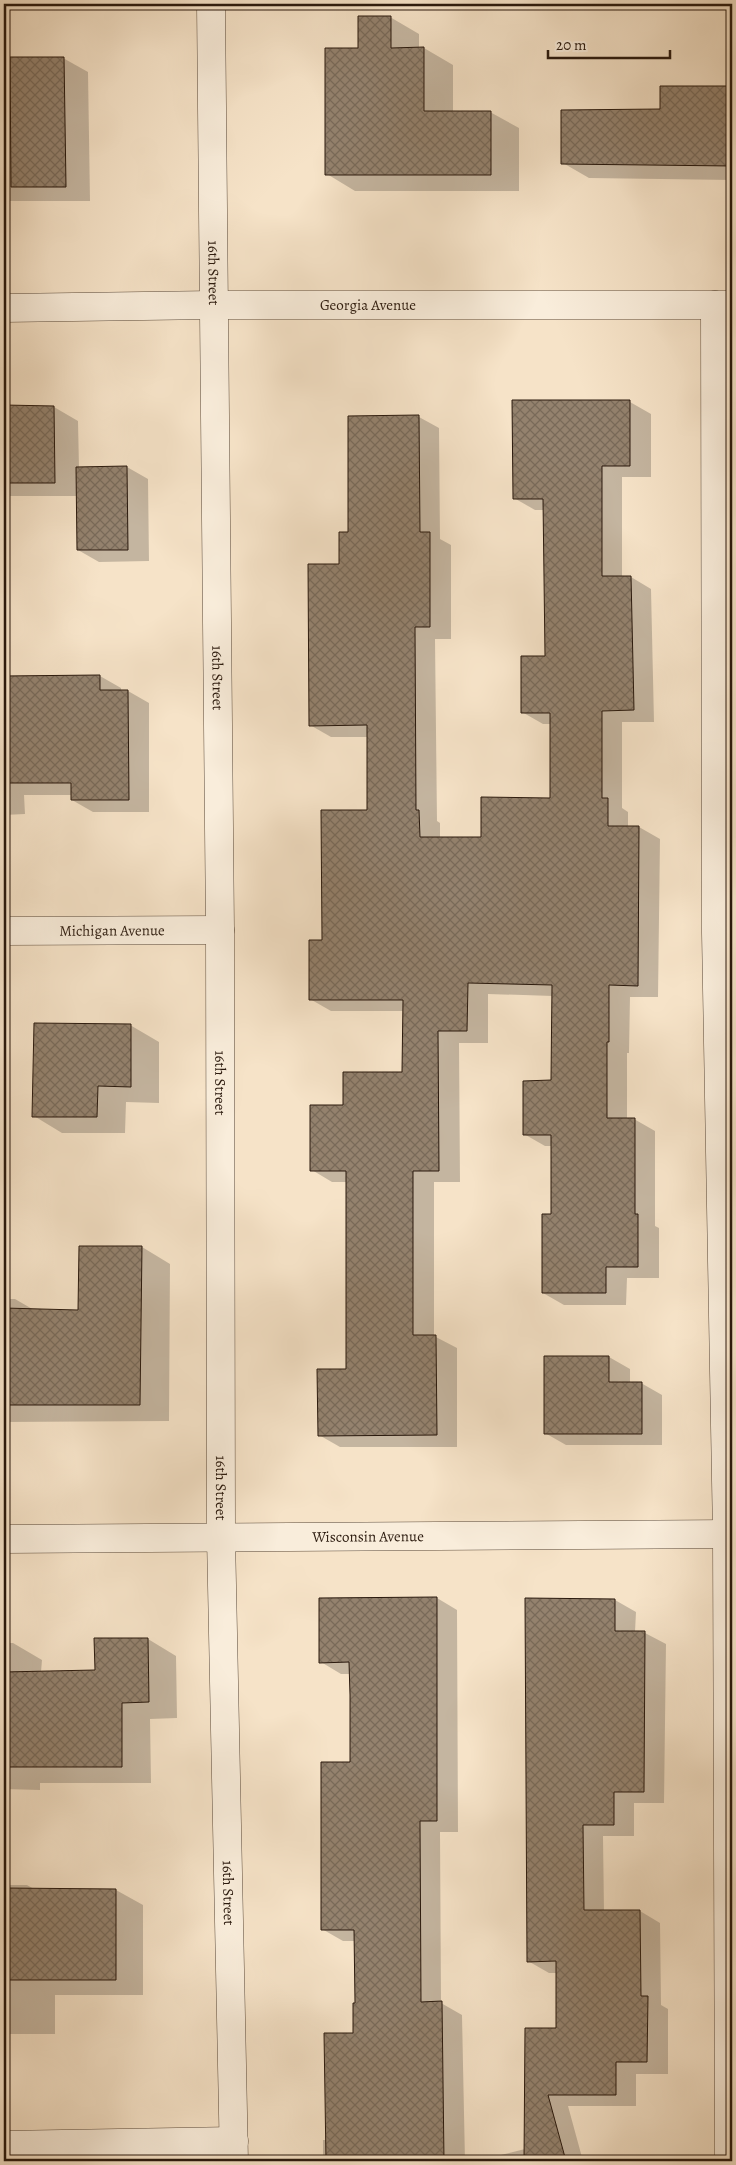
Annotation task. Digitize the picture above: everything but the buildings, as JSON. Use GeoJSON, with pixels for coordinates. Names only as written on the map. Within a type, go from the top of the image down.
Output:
{"type":"FeatureCollection","features":[{"type":"Feature","properties":{"kind":"street","name":"16th Street"},"geometry":{"type":"LineString","coordinates":[[211,4],[220,930],[220,1537],[234,2151]]}},
{"type":"Feature","properties":{"kind":"street","name":"Georgia Avenue"},"geometry":{"type":"LineString","coordinates":[[4,308],[213,305],[724,305]]}},
{"type":"Feature","properties":{"kind":"street"},"geometry":{"type":"LineString","coordinates":[[724,305],[716,933],[730,1534],[729,2158]]}},
{"type":"Feature","properties":{"kind":"street","name":"Michigan Avenue"},"geometry":{"type":"LineString","coordinates":[[4,931],[220,930]]}},
{"type":"Feature","properties":{"kind":"street","name":"Wisconsin Avenue"},"geometry":{"type":"LineString","coordinates":[[4,1539],[730,1534]]}},
{"type":"Feature","properties":{"kind":"street"},"geometry":{"type":"LineString","coordinates":[[4,2145],[234,2151]]}}]}
